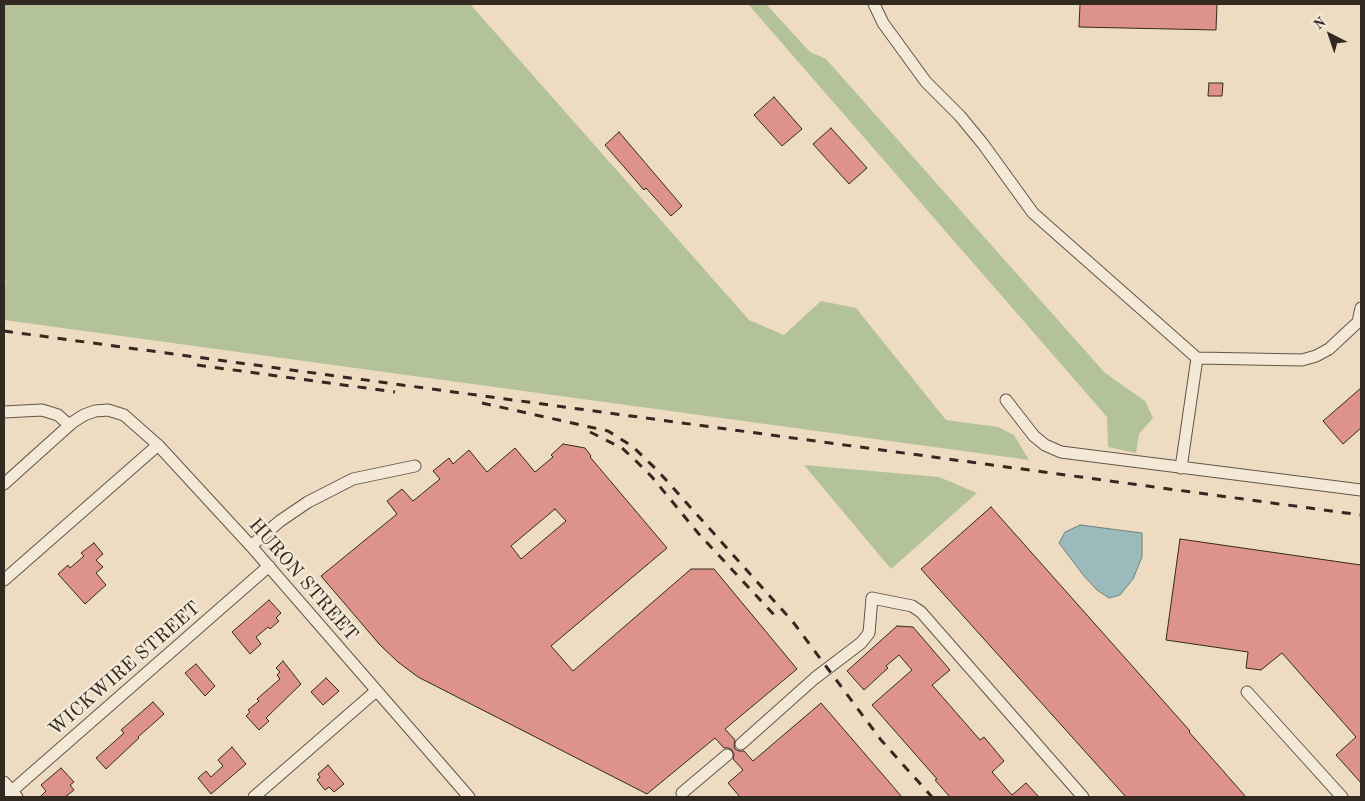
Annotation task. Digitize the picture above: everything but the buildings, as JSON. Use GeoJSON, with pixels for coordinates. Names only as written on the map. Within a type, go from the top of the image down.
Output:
{"type":"FeatureCollection","features":[{"type":"Feature","properties":{"kind":"street"},"geometry":{"type":"LineString","coordinates":[[874,4],[883,23],[926,82],[960,116],[1034,213],[1197,358],[1302,360],[1316,356],[1341,340],[1358,322],[1361,308]]}},
{"type":"Feature","properties":{"kind":"street"},"geometry":{"type":"LineString","coordinates":[[1181,468],[1197,358]]}},
{"type":"Feature","properties":{"kind":"street"},"geometry":{"type":"LineString","coordinates":[[1006,400],[1034,436],[1045,445],[1061,452],[1361,490]]}},
{"type":"Feature","properties":{"kind":"street"},"geometry":{"type":"LineString","coordinates":[[4,412],[42,410],[58,416],[69,425],[4,484]]}},
{"type":"Feature","properties":{"kind":"street","name":"HURON STREET"},"geometry":{"type":"LineString","coordinates":[[69,425],[84,415],[95,411],[108,410],[124,415],[158,444],[269,566],[469,797]]}},
{"type":"Feature","properties":{"kind":"street"},"geometry":{"type":"LineString","coordinates":[[4,580],[158,444]]}},
{"type":"Feature","properties":{"kind":"street"},"geometry":{"type":"LineString","coordinates":[[251,546],[280,521],[308,502],[353,479],[415,466]]}},
{"type":"Feature","properties":{"kind":"street","name":"WICKWIRE STREET"},"geometry":{"type":"LineString","coordinates":[[11,795],[269,566]]}},
{"type":"Feature","properties":{"kind":"street"},"geometry":{"type":"LineString","coordinates":[[741,744],[815,678],[861,643],[868,633],[872,598],[912,606],[921,612],[1083,797]]}},
{"type":"Feature","properties":{"kind":"street"},"geometry":{"type":"LineString","coordinates":[[254,797],[376,691]]}},
{"type":"Feature","properties":{"kind":"street"},"geometry":{"type":"LineString","coordinates":[[1246,692],[1342,797]]}},
{"type":"Feature","properties":{"kind":"street"},"geometry":{"type":"LineString","coordinates":[[682,796],[727,755]]}},
{"type":"Feature","properties":{"kind":"street"},"geometry":{"type":"LineString","coordinates":[[4,782],[11,795]]}},
{"type":"Feature","properties":{"kind":"green space"},"geometry":{"type":"Polygon","coordinates":[[[4,4],[470,4],[749,320],[784,335],[821,301],[856,308],[946,420],[998,427],[1014,435],[1029,460],[4,320],[4,289],[6,282],[4,279],[4,4]]]}},
{"type":"Feature","properties":{"kind":"green space"},"geometry":{"type":"Polygon","coordinates":[[[748,4],[766,4],[810,52],[826,59],[1105,373],[1145,401],[1153,418],[1139,434],[1136,453],[1108,447],[1107,417],[748,4]]]}},
{"type":"Feature","properties":{"kind":"green space"},"geometry":{"type":"Polygon","coordinates":[[[804,465],[939,477],[977,493],[891,569],[804,465]]]}},
{"type":"Feature","properties":{"kind":"water"},"geometry":{"type":"Polygon","coordinates":[[[1080,525],[1142,533],[1142,557],[1133,579],[1120,595],[1109,598],[1097,590],[1059,543],[1065,532],[1080,525]]]}},
{"type":"Feature","properties":{"kind":"railway"},"geometry":{"type":"LineString","coordinates":[[4,331],[1361,515]]}},
{"type":"Feature","properties":{"kind":"railway"},"geometry":{"type":"LineString","coordinates":[[197,365],[395,392]]}},
{"type":"Feature","properties":{"kind":"railway"},"geometry":{"type":"LineString","coordinates":[[482,403],[608,431],[632,446],[658,471],[793,622],[881,740],[932,797]]}},
{"type":"Feature","properties":{"kind":"railway"},"geometry":{"type":"LineString","coordinates":[[590,432],[622,448],[636,461],[652,477],[698,533],[777,618]]}}]}
